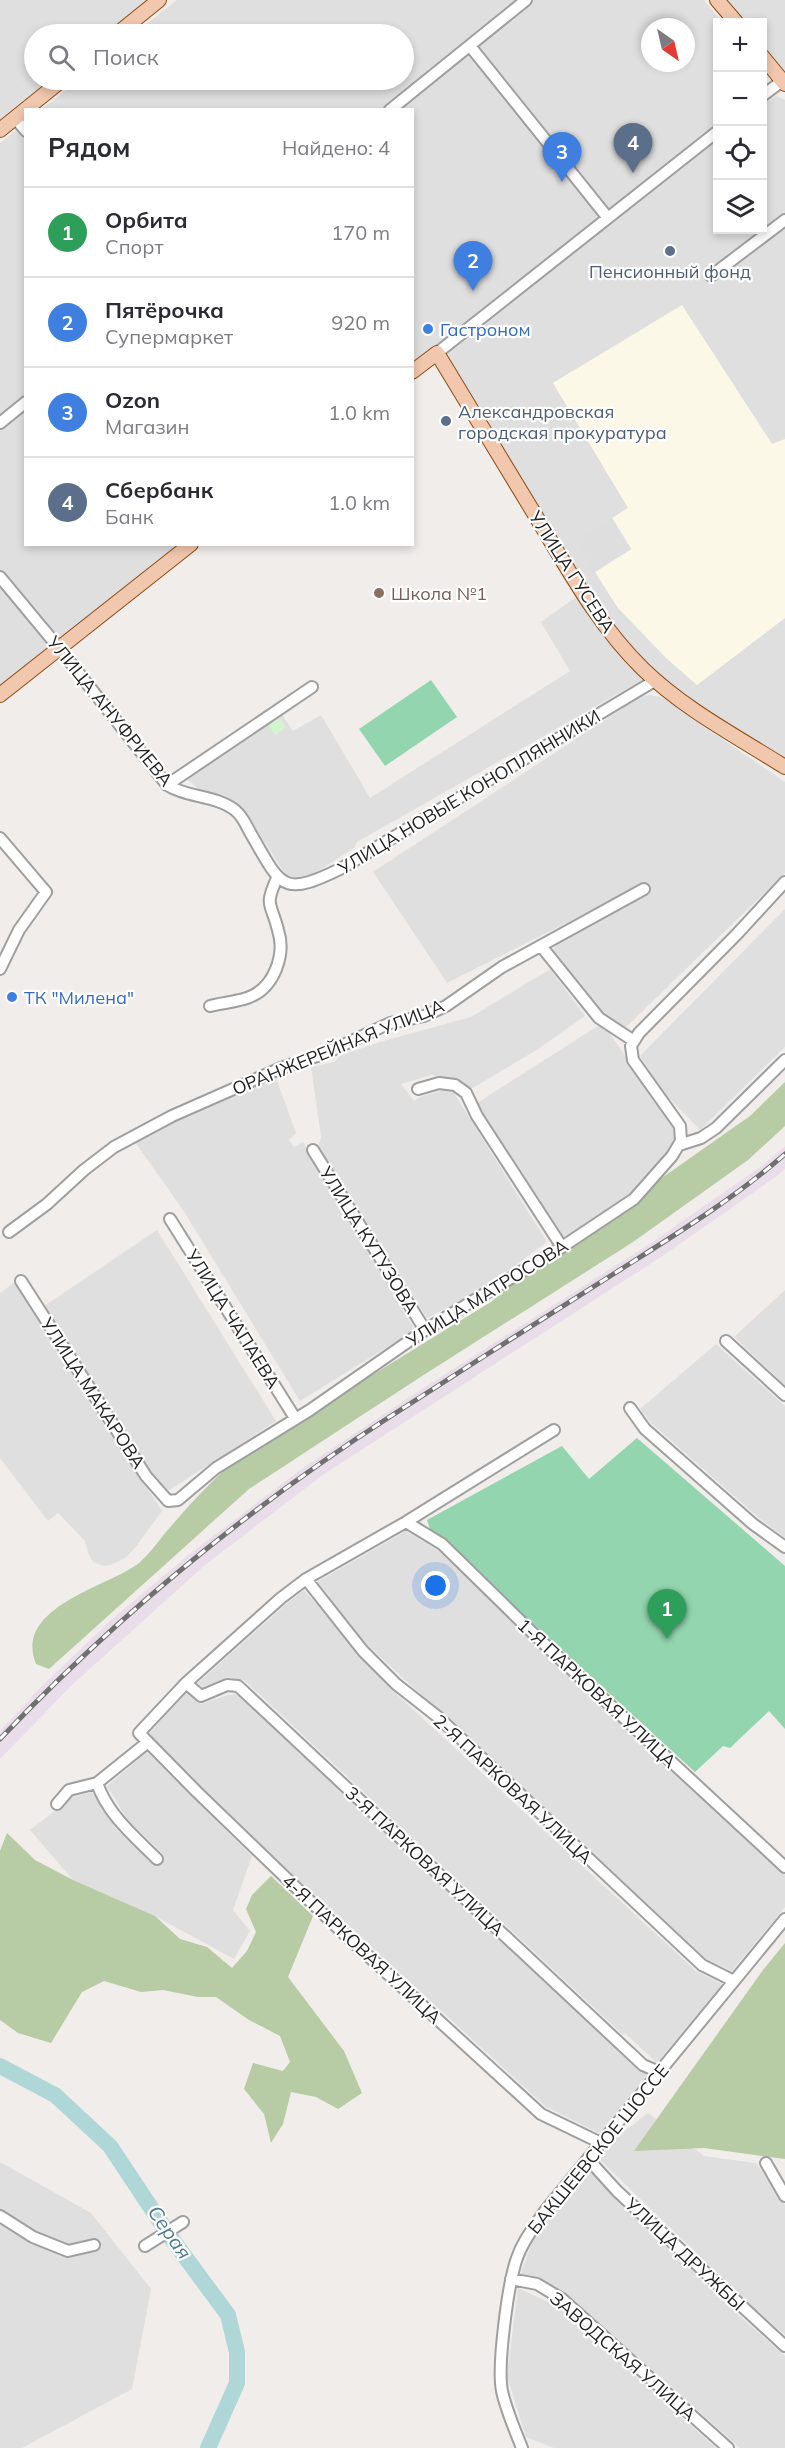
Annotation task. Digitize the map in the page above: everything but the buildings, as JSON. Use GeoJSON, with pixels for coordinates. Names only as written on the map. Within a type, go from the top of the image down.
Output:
{"type":"FeatureCollection","features":[{"type":"Feature","properties":{"kind":"main road"},"geometry":{"type":"LineString","coordinates":[[129,24],[159,0]]}},
{"type":"Feature","properties":{"kind":"main road"},"geometry":{"type":"LineString","coordinates":[[717,0],[733,18]]}},
{"type":"Feature","properties":{"kind":"main road"},"geometry":{"type":"LineString","coordinates":[[767,62],[784,81]]}},
{"type":"Feature","properties":{"kind":"main road"},"geometry":{"type":"LineString","coordinates":[[27,108],[50,90]]}},
{"type":"Feature","properties":{"kind":"main road"},"geometry":{"type":"LineString","coordinates":[[0,130],[24,111]]}},
{"type":"Feature","properties":{"kind":"main road"},"geometry":{"type":"LineString","coordinates":[[414,370],[436,353]]}},
{"type":"Feature","properties":{"kind":"main road","name":"УЛИЦА ГУСЕВА"},"geometry":{"type":"LineString","coordinates":[[436,353],[598,617],[617,642],[684,704],[785,766]]}},
{"type":"Feature","properties":{"kind":"main road"},"geometry":{"type":"LineString","coordinates":[[0,695],[188,546]]}},
{"type":"Feature","properties":{"kind":"street"},"geometry":{"type":"LineString","coordinates":[[392,108],[526,0]]}},
{"type":"Feature","properties":{"kind":"street"},"geometry":{"type":"LineString","coordinates":[[470,46],[608,218]]}},
{"type":"Feature","properties":{"kind":"street"},"geometry":{"type":"LineString","coordinates":[[767,93],[784,81]]}},
{"type":"Feature","properties":{"kind":"street"},"geometry":{"type":"LineString","coordinates":[[15,118],[24,129]]}},
{"type":"Feature","properties":{"kind":"street"},"geometry":{"type":"LineString","coordinates":[[436,353],[713,134]]}},
{"type":"Feature","properties":{"kind":"street"},"geometry":{"type":"LineString","coordinates":[[711,276],[785,220]]}},
{"type":"Feature","properties":{"kind":"street"},"geometry":{"type":"LineString","coordinates":[[0,423],[24,404]]}},
{"type":"Feature","properties":{"kind":"street","name":"УЛИЦА АНУФРИЕВА"},"geometry":{"type":"LineString","coordinates":[[0,577],[167,785],[178,792],[224,804],[236,811],[277,878]]}},
{"type":"Feature","properties":{"kind":"street","name":"УЛИЦА НОВЫЕ КОНОПЛЯННИКИ"},"geometry":{"type":"LineString","coordinates":[[277,878],[290,885],[311,883],[342,868],[657,681]]}},
{"type":"Feature","properties":{"kind":"street"},"geometry":{"type":"LineString","coordinates":[[167,785],[312,687]]}},
{"type":"Feature","properties":{"kind":"street"},"geometry":{"type":"LineString","coordinates":[[0,838],[46,892],[19,930],[0,969]]}},
{"type":"Feature","properties":{"kind":"street"},"geometry":{"type":"LineString","coordinates":[[210,1006],[248,998],[261,990],[275,973],[282,950],[278,930],[269,906],[269,898],[277,878]]}},
{"type":"Feature","properties":{"kind":"street"},"geometry":{"type":"LineString","coordinates":[[679,1145],[680,1126],[633,1060],[634,1041],[639,1033],[785,882]]}},
{"type":"Feature","properties":{"kind":"street","name":"ОРАНЖЕРЕЙНАЯ УЛИЦА"},"geometry":{"type":"LineString","coordinates":[[9,1232],[47,1204],[91,1164],[123,1142],[172,1116],[281,1068],[326,1053],[390,1023],[424,1016],[446,1006],[502,967],[644,889]]}},
{"type":"Feature","properties":{"kind":"street"},"geometry":{"type":"LineString","coordinates":[[541,946],[599,1018],[634,1041]]}},
{"type":"Feature","properties":{"kind":"street","name":"УЛИЦА МАТРОСОВА"},"geometry":{"type":"LineString","coordinates":[[168,1501],[178,1500],[216,1468],[295,1418],[425,1330],[634,1199],[679,1145],[701,1138],[716,1128],[785,1060]]}},
{"type":"Feature","properties":{"kind":"street"},"geometry":{"type":"LineString","coordinates":[[418,1089],[439,1083],[455,1085],[466,1093],[477,1116],[562,1246]]}},
{"type":"Feature","properties":{"kind":"street","name":"УЛИЦА КУТУЗОВА"},"geometry":{"type":"LineString","coordinates":[[313,1150],[425,1330]]}},
{"type":"Feature","properties":{"kind":"street","name":"УЛИЦА ЧАПАЕВА"},"geometry":{"type":"LineString","coordinates":[[170,1219],[295,1418]]}},
{"type":"Feature","properties":{"kind":"street","name":"УЛИЦА МАКАРОВА"},"geometry":{"type":"LineString","coordinates":[[21,1281],[146,1476],[168,1501]]}},
{"type":"Feature","properties":{"kind":"street"},"geometry":{"type":"LineString","coordinates":[[726,1341],[785,1395]]}},
{"type":"Feature","properties":{"kind":"street"},"geometry":{"type":"LineString","coordinates":[[630,1408],[645,1429],[753,1524],[785,1547]]}},
{"type":"Feature","properties":{"kind":"street"},"geometry":{"type":"LineString","coordinates":[[186,1683],[281,1598],[306,1579],[406,1522],[554,1430]]}},
{"type":"Feature","properties":{"kind":"street","name":"1-Я ПАРКОВАЯ УЛИЦА"},"geometry":{"type":"LineString","coordinates":[[406,1522],[442,1544],[549,1648],[785,1867]]}},
{"type":"Feature","properties":{"kind":"street","name":"2-Я ПАРКОВАЯ УЛИЦА"},"geometry":{"type":"LineString","coordinates":[[306,1579],[363,1651],[396,1684],[438,1717],[702,1965],[734,1981]]}},
{"type":"Feature","properties":{"kind":"street","name":"4-Я ПАРКОВАЯ УЛИЦА"},"geometry":{"type":"LineString","coordinates":[[186,1683],[139,1733],[342,1932],[541,2114],[601,2143]]}},
{"type":"Feature","properties":{"kind":"street","name":"3-Я ПАРКОВАЯ УЛИЦА"},"geometry":{"type":"LineString","coordinates":[[186,1683],[201,1696],[227,1685],[238,1686],[643,2065],[659,2072]]}},
{"type":"Feature","properties":{"kind":"street"},"geometry":{"type":"LineString","coordinates":[[57,1804],[69,1790],[97,1783],[148,1742]]}},
{"type":"Feature","properties":{"kind":"street"},"geometry":{"type":"LineString","coordinates":[[97,1783],[103,1798],[121,1824],[157,1859]]}},
{"type":"Feature","properties":{"kind":"street","name":"БАКШЕЕВСКОЕ ШОССЕ"},"geometry":{"type":"LineString","coordinates":[[521,2446],[502,2392],[500,2376],[511,2279],[525,2239],[588,2158],[785,1919]]}},
{"type":"Feature","properties":{"kind":"street","name":"УЛИЦА ДРУЖБЫ"},"geometry":{"type":"LineString","coordinates":[[588,2158],[617,2191],[785,2346]]}},
{"type":"Feature","properties":{"kind":"street"},"geometry":{"type":"LineString","coordinates":[[766,2163],[785,2196]]}},
{"type":"Feature","properties":{"kind":"street"},"geometry":{"type":"LineString","coordinates":[[0,2216],[33,2237],[69,2252],[94,2245]]}},
{"type":"Feature","properties":{"kind":"street"},"geometry":{"type":"LineString","coordinates":[[145,2246],[183,2222]]}},
{"type":"Feature","properties":{"kind":"street","name":"ЗАВОДСКАЯ УЛИЦА"},"geometry":{"type":"LineString","coordinates":[[511,2279],[537,2284],[562,2300],[728,2448]]}},
{"type":"Feature","properties":{"kind":"street"},"geometry":{"type":"LineString","coordinates":[[521,2446],[533,2448]]}},
{"type":"Feature","properties":{"kind":"shaded area"},"geometry":{"type":"Polygon","coordinates":[[[0,0],[147,0],[117,24],[24,24],[24,90],[36,90],[0,119],[0,0]]]}},
{"type":"Feature","properties":{"kind":"shaded area"},"geometry":{"type":"Polygon","coordinates":[[[177,0],[517,0],[414,83],[414,24],[147,24],[177,0]]]}},
{"type":"Feature","properties":{"kind":"shaded area"},"geometry":{"type":"Polygon","coordinates":[[[531,0],[704,0],[719,18],[713,18],[713,128],[414,363],[414,108],[397,108],[531,0]]]}},
{"type":"Feature","properties":{"kind":"shaded area"},"geometry":{"type":"Polygon","coordinates":[[[726,0],[785,0],[785,74],[767,51],[767,18],[741,18],[726,0]]]}},
{"type":"Feature","properties":{"kind":"shaded area"},"geometry":{"type":"Polygon","coordinates":[[[66,90],[405,90],[382,108],[43,108],[66,90]]]}},
{"type":"Feature","properties":{"kind":"shaded area"},"geometry":{"type":"Polygon","coordinates":[[[777,96],[785,100],[785,762],[708,712],[663,677],[620,636],[603,615],[574,569],[449,359],[448,352],[452,346],[713,142],[713,234],[767,234],[767,102],[777,96]]]}},
{"type":"Feature","properties":{"kind":"shaded area"},"geometry":{"type":"Polygon","coordinates":[[[24,124],[24,396],[0,416],[0,143],[24,124]]]}},
{"type":"Feature","properties":{"kind":"shaded area"},"geometry":{"type":"Polygon","coordinates":[[[682,305],[772,444],[785,439],[785,618],[697,685],[666,658],[618,608],[595,572],[631,549],[612,518],[628,508],[553,383],[682,305]]]}},
{"type":"Feature","properties":{"kind":"shaded area"},"geometry":{"type":"Polygon","coordinates":[[[24,409],[24,546],[181,546],[0,688],[0,428],[24,409]]]}},
{"type":"Feature","properties":{"kind":"shaded area"},"geometry":{"type":"Polygon","coordinates":[[[612,518],[631,549],[595,572],[575,540],[612,518]]]}},
{"type":"Feature","properties":{"kind":"shaded area"},"geometry":{"type":"Polygon","coordinates":[[[579,595],[618,651],[642,680],[357,842],[354,848],[307,878],[296,880],[287,877],[246,813],[234,803],[204,794],[184,776],[280,712],[293,731],[321,715],[370,798],[570,671],[541,622],[579,595]]]}},
{"type":"Feature","properties":{"kind":"shaded area"},"geometry":{"type":"Polygon","coordinates":[[[650,695],[661,697],[785,782],[785,873],[624,1029],[603,1012],[552,951],[557,944],[652,890],[648,882],[447,983],[373,872],[640,697],[650,695]]]}},
{"type":"Feature","properties":{"kind":"shaded area"},"geometry":{"type":"Polygon","coordinates":[[[785,909],[785,1047],[700,1130],[661,1090],[640,1056],[785,909]]]}},
{"type":"Feature","properties":{"kind":"shaded area"},"geometry":{"type":"Polygon","coordinates":[[[550,969],[585,1016],[538,1049],[471,1089],[431,1075],[401,1084],[414,1101],[422,1096],[451,1088],[547,1242],[477,1293],[427,1318],[318,1147],[321,1137],[311,1067],[334,1062],[341,1055],[387,1040],[471,1017],[550,969]]]}},
{"type":"Feature","properties":{"kind":"shaded area"},"geometry":{"type":"Polygon","coordinates":[[[603,1024],[672,1123],[676,1145],[659,1166],[626,1197],[562,1239],[477,1103],[603,1024]]]}},
{"type":"Feature","properties":{"kind":"shaded area"},"geometry":{"type":"Polygon","coordinates":[[[276,1078],[296,1133],[289,1140],[294,1147],[303,1142],[415,1330],[300,1401],[183,1210],[135,1142],[170,1124],[276,1078]]]}},
{"type":"Feature","properties":{"kind":"shaded area"},"geometry":{"type":"Polygon","coordinates":[[[785,1146],[785,1169],[774,1178],[664,1255],[324,1474],[205,1565],[72,1685],[0,1759],[0,1731],[40,1688],[111,1620],[192,1552],[303,1468],[654,1241],[763,1165],[785,1146]]]}},
{"type":"Feature","properties":{"kind":"shaded area"},"geometry":{"type":"Polygon","coordinates":[[[157,1230],[276,1421],[165,1493],[44,1306],[157,1230]]]}},
{"type":"Feature","properties":{"kind":"shaded area"},"geometry":{"type":"Polygon","coordinates":[[[16,1281],[162,1511],[135,1548],[125,1558],[111,1565],[103,1566],[93,1562],[85,1541],[58,1513],[48,1521],[0,1458],[0,1293],[16,1281]]]}},
{"type":"Feature","properties":{"kind":"shaded area"},"geometry":{"type":"Polygon","coordinates":[[[785,1290],[785,1385],[734,1337],[785,1290]]]}},
{"type":"Feature","properties":{"kind":"shaded area"},"geometry":{"type":"Polygon","coordinates":[[[716,1344],[785,1406],[785,1538],[651,1423],[640,1409],[716,1344]]]}},
{"type":"Feature","properties":{"kind":"shaded area"},"geometry":{"type":"Polygon","coordinates":[[[406,1531],[437,1550],[785,1875],[785,1907],[732,1971],[707,1961],[359,1637],[325,1600],[330,1596],[317,1582],[406,1531]]]}},
{"type":"Feature","properties":{"kind":"shaded area"},"geometry":{"type":"Polygon","coordinates":[[[304,1590],[391,1689],[696,1971],[722,1984],[657,2063],[625,2033],[623,2035],[244,1680],[227,1677],[203,1687],[198,1683],[304,1590]]]}},
{"type":"Feature","properties":{"kind":"shaded area"},"geometry":{"type":"Polygon","coordinates":[[[186,1691],[201,1704],[228,1695],[241,1694],[406,1852],[647,2075],[599,2133],[546,2107],[205,1794],[150,1737],[150,1733],[186,1691]]]}},
{"type":"Feature","properties":{"kind":"shaded area"},"geometry":{"type":"Polygon","coordinates":[[[147,1752],[252,1856],[233,1910],[250,1931],[234,1959],[155,1916],[73,1880],[30,1830],[73,1797],[92,1792],[116,1829],[153,1865],[161,1865],[163,1854],[127,1819],[107,1786],[147,1752]]]}},
{"type":"Feature","properties":{"kind":"shaded area"},"geometry":{"type":"Polygon","coordinates":[[[648,2113],[704,2156],[756,2163],[785,2205],[785,2335],[746,2301],[598,2158],[614,2139],[648,2113]]]}},
{"type":"Feature","properties":{"kind":"shaded area"},"geometry":{"type":"Polygon","coordinates":[[[0,2162],[91,2213],[151,2289],[132,2389],[22,2448],[0,2448],[0,2162]]]}},
{"type":"Feature","properties":{"kind":"shaded area"},"geometry":{"type":"Polygon","coordinates":[[[588,2170],[735,2312],[785,2356],[785,2448],[740,2448],[567,2294],[521,2273],[532,2242],[588,2170]]]}},
{"type":"Feature","properties":{"kind":"shaded area"},"geometry":{"type":"Polygon","coordinates":[[[518,2288],[557,2306],[716,2448],[554,2448],[526,2437],[507,2376],[518,2288]]]}},
{"type":"Feature","properties":{"kind":"green space"},"geometry":{"type":"Polygon","coordinates":[[[431,680],[457,717],[385,766],[359,729],[431,680]]]}},
{"type":"Feature","properties":{"kind":"green space"},"geometry":{"type":"Polygon","coordinates":[[[277,715],[286,727],[275,735],[267,722],[277,715]]]}},
{"type":"Feature","properties":{"kind":"green space"},"geometry":{"type":"Polygon","coordinates":[[[785,1082],[785,1126],[748,1160],[633,1242],[249,1489],[49,1669],[36,1664],[33,1644],[38,1628],[50,1613],[67,1601],[139,1563],[197,1497],[233,1462],[273,1435],[491,1302],[525,1274],[750,1116],[785,1082]]]}},
{"type":"Feature","properties":{"kind":"green space"},"geometry":{"type":"Polygon","coordinates":[[[637,1438],[785,1566],[785,1729],[769,1711],[730,1748],[723,1746],[695,1772],[430,1529],[427,1520],[562,1446],[589,1479],[637,1438]]]}},
{"type":"Feature","properties":{"kind":"green space"},"geometry":{"type":"Polygon","coordinates":[[[7,1833],[35,1860],[73,1880],[155,1916],[180,1939],[207,1947],[232,1968],[247,1951],[256,1932],[246,1909],[252,1895],[271,1876],[313,1916],[288,1977],[344,2051],[362,2093],[338,2109],[316,2097],[291,2092],[283,2124],[271,2143],[264,2114],[244,2089],[253,2063],[283,2071],[290,2062],[280,2036],[249,2020],[216,1997],[198,1997],[163,1990],[141,1992],[104,1981],[82,1992],[51,2043],[18,2033],[0,2020],[0,1851],[7,1833]]]}},
{"type":"Feature","properties":{"kind":"green space"},"geometry":{"type":"Polygon","coordinates":[[[785,1943],[785,2159],[704,2148],[634,2151],[763,1970],[785,1943]]]}},
{"type":"Feature","properties":{"kind":"waterway","name":"Серая"},"geometry":{"type":"LineString","coordinates":[[0,2066],[55,2095],[110,2146],[169,2235],[228,2315],[237,2352],[237,2383],[208,2448]]}},
{"type":"Feature","properties":{"kind":"railway"},"geometry":{"type":"LineString","coordinates":[[0,1739],[137,1607],[235,1526],[338,1451],[703,1216],[785,1154]]}},
{"type":"Feature","properties":{"kind":"place","name":"Сбербанк"},"geometry":{"type":"Point","coordinates":[633,173]}},
{"type":"Feature","properties":{"kind":"place","name":"Ozon"},"geometry":{"type":"Point","coordinates":[562,182]}},
{"type":"Feature","properties":{"kind":"place","name":"Пенсионный фонд"},"geometry":{"type":"Point","coordinates":[670,251]}},
{"type":"Feature","properties":{"kind":"place","name":"Пятёрочка"},"geometry":{"type":"Point","coordinates":[473,291]}},
{"type":"Feature","properties":{"kind":"place","name":"Гастроном"},"geometry":{"type":"Point","coordinates":[428,329]}},
{"type":"Feature","properties":{"kind":"place","name":"Александровская городская прокуратура"},"geometry":{"type":"Point","coordinates":[446,421]}},
{"type":"Feature","properties":{"kind":"place","name":"Школа №1"},"geometry":{"type":"Point","coordinates":[379,593]}},
{"type":"Feature","properties":{"kind":"place","name":"ТК \"Милена\""},"geometry":{"type":"Point","coordinates":[12,997]}},
{"type":"Feature","properties":{"kind":"place","name":"Орбита"},"geometry":{"type":"Point","coordinates":[667,1639]}}]}
